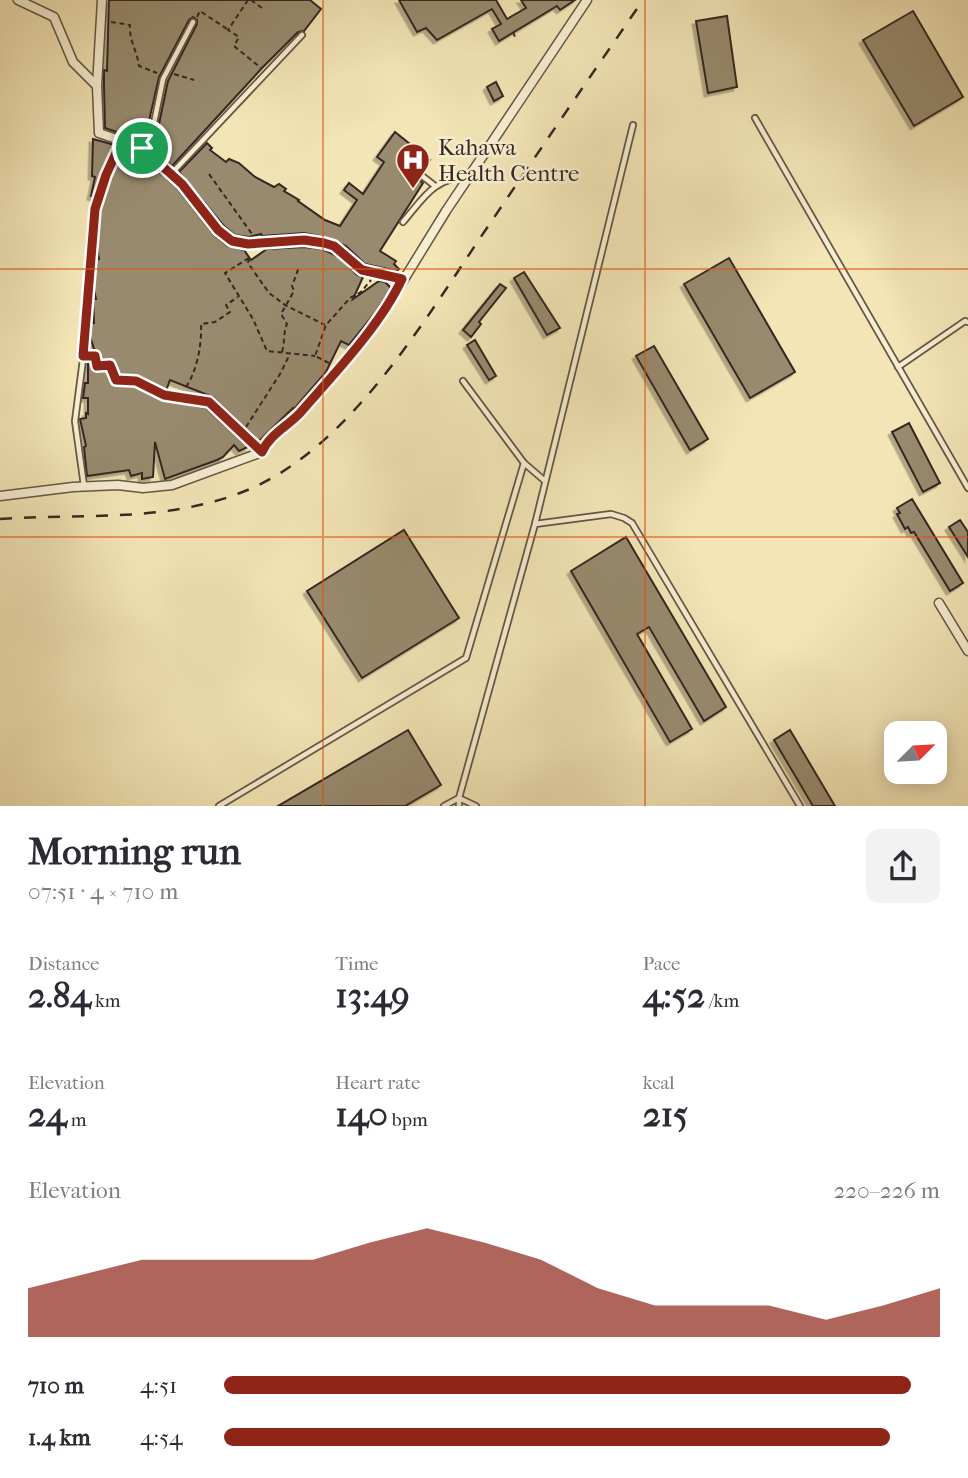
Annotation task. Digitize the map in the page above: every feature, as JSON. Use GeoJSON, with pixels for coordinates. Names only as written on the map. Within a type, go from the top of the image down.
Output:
{"type":"FeatureCollection","features":[{"type":"Feature","properties":{"kind":"street"},"geometry":{"type":"LineString","coordinates":[[18,0],[54,17],[73,62],[97,86]]}},
{"type":"Feature","properties":{"kind":"street"},"geometry":{"type":"LineString","coordinates":[[102,0],[97,86],[99,133],[142,148],[195,199],[201,210],[227,239],[248,244],[304,240],[324,243],[334,246],[362,270],[402,279]]}},
{"type":"Feature","properties":{"kind":"street"},"geometry":{"type":"LineString","coordinates":[[0,496],[55,488],[118,485],[143,488],[173,485],[262,452],[266,442],[289,424],[379,320],[402,279],[587,0]]}},
{"type":"Feature","properties":{"kind":"street"},"geometry":{"type":"LineString","coordinates":[[177,396],[209,402],[262,452]]}},
{"type":"Feature","properties":{"kind":"street"},"geometry":{"type":"LineString","coordinates":[[939,603],[968,651]]}},
{"type":"Feature","properties":{"kind":"lane"},"geometry":{"type":"LineString","coordinates":[[142,148],[154,123],[166,73],[193,22]]}},
{"type":"Feature","properties":{"kind":"lane"},"geometry":{"type":"LineString","coordinates":[[170,175],[302,35]]}},
{"type":"Feature","properties":{"kind":"lane"},"geometry":{"type":"LineString","coordinates":[[755,118],[968,488]]}},
{"type":"Feature","properties":{"kind":"lane"},"geometry":{"type":"LineString","coordinates":[[459,806],[535,524],[633,125]]}},
{"type":"Feature","properties":{"kind":"lane"},"geometry":{"type":"LineString","coordinates":[[84,487],[75,421],[95,209],[106,175],[122,140]]}},
{"type":"Feature","properties":{"kind":"lane"},"geometry":{"type":"LineString","coordinates":[[402,160],[435,186]]}},
{"type":"Feature","properties":{"kind":"lane"},"geometry":{"type":"LineString","coordinates":[[403,222],[435,186],[452,177],[470,175]]}},
{"type":"Feature","properties":{"kind":"lane"},"geometry":{"type":"LineString","coordinates":[[898,367],[968,321]]}},
{"type":"Feature","properties":{"kind":"lane"},"geometry":{"type":"LineString","coordinates":[[463,381],[524,463],[545,481]]}},
{"type":"Feature","properties":{"kind":"lane"},"geometry":{"type":"LineString","coordinates":[[219,806],[466,658],[524,463]]}},
{"type":"Feature","properties":{"kind":"lane"},"geometry":{"type":"LineString","coordinates":[[535,524],[611,514],[632,523],[800,806]]}},
{"type":"Feature","properties":{"kind":"lane"},"geometry":{"type":"LineString","coordinates":[[444,806],[459,798]]}},
{"type":"Feature","properties":{"kind":"lane"},"geometry":{"type":"LineString","coordinates":[[459,798],[477,806]]}},
{"type":"Feature","properties":{"kind":"path"},"geometry":{"type":"LineString","coordinates":[[228,30],[249,0],[262,8]]}},
{"type":"Feature","properties":{"kind":"path"},"geometry":{"type":"LineString","coordinates":[[193,22],[200,11],[239,37],[234,46],[267,74]]}},
{"type":"Feature","properties":{"kind":"path"},"geometry":{"type":"LineString","coordinates":[[100,20],[130,25],[129,40],[137,53],[139,66],[194,80]]}},
{"type":"Feature","properties":{"kind":"path"},"geometry":{"type":"LineString","coordinates":[[513,32],[515,37]]}},
{"type":"Feature","properties":{"kind":"path"},"geometry":{"type":"LineString","coordinates":[[209,174],[259,243]]}},
{"type":"Feature","properties":{"kind":"path"},"geometry":{"type":"LineString","coordinates":[[248,244],[248,262],[269,293],[285,306],[326,325]]}},
{"type":"Feature","properties":{"kind":"path"},"geometry":{"type":"LineString","coordinates":[[249,258],[225,273],[253,319],[267,351],[315,356],[338,368]]}},
{"type":"Feature","properties":{"kind":"path"},"geometry":{"type":"LineString","coordinates":[[282,352],[287,324],[281,314],[294,290],[292,286],[299,267]]}},
{"type":"Feature","properties":{"kind":"path"},"geometry":{"type":"LineString","coordinates":[[315,356],[326,325],[349,298],[361,292],[376,274]]}},
{"type":"Feature","properties":{"kind":"path"},"geometry":{"type":"LineString","coordinates":[[83,356],[95,356],[97,366],[110,365],[116,380],[136,381],[164,395],[177,396],[190,381],[202,341],[201,324],[215,322],[230,312],[226,305],[239,296]]}},
{"type":"Feature","properties":{"kind":"path"},"geometry":{"type":"LineString","coordinates":[[242,433],[260,408],[291,353]]}},
{"type":"Feature","properties":{"kind":"building"},"geometry":{"type":"Polygon","coordinates":[[[109,0],[310,0],[321,9],[304,31],[298,32],[263,67],[172,166],[149,145],[159,124],[168,81],[197,20],[193,17],[189,20],[159,77],[149,121],[140,140],[105,128],[104,70],[107,71],[109,0]]]}},
{"type":"Feature","properties":{"kind":"building"},"geometry":{"type":"Polygon","coordinates":[[[399,0],[496,0],[507,19],[526,8],[521,0],[575,0],[560,10],[557,6],[499,41],[492,29],[501,24],[492,9],[437,40],[426,28],[417,32],[399,0]]]}},
{"type":"Feature","properties":{"kind":"building"},"geometry":{"type":"Polygon","coordinates":[[[913,11],[963,97],[914,126],[863,40],[913,11]]]}},
{"type":"Feature","properties":{"kind":"building"},"geometry":{"type":"Polygon","coordinates":[[[727,16],[737,87],[708,93],[696,21],[727,16]]]}},
{"type":"Feature","properties":{"kind":"building"},"geometry":{"type":"Polygon","coordinates":[[[496,82],[503,96],[494,101],[487,87],[496,82]]]}},
{"type":"Feature","properties":{"kind":"building"},"geometry":{"type":"Polygon","coordinates":[[[395,132],[430,160],[422,170],[405,157],[398,160],[400,165],[423,183],[380,251],[396,261],[394,264],[399,269],[397,271],[365,264],[346,246],[325,237],[304,233],[261,234],[249,237],[235,235],[223,225],[179,172],[207,143],[212,148],[210,150],[226,162],[229,159],[239,163],[255,177],[274,187],[279,184],[286,189],[284,191],[325,220],[340,226],[357,200],[344,190],[349,183],[363,194],[384,162],[377,157],[395,132]]]}},
{"type":"Feature","properties":{"kind":"building"},"geometry":{"type":"Polygon","coordinates":[[[93,139],[115,145],[94,197],[91,196],[95,177],[92,176],[93,139]]]}},
{"type":"Feature","properties":{"kind":"building"},"geometry":{"type":"Polygon","coordinates":[[[124,149],[139,154],[177,188],[214,235],[228,246],[244,250],[251,260],[267,249],[322,249],[339,257],[357,275],[363,277],[353,299],[379,281],[385,282],[391,288],[349,345],[341,341],[326,372],[294,409],[259,441],[213,397],[170,380],[163,399],[169,398],[174,402],[206,408],[248,447],[239,451],[234,445],[217,460],[165,479],[155,442],[153,477],[142,479],[142,473],[131,476],[129,470],[87,476],[86,446],[80,419],[86,418],[86,413],[88,414],[88,398],[83,398],[85,383],[88,383],[88,359],[97,359],[90,336],[91,323],[94,323],[93,299],[96,299],[94,290],[96,260],[99,259],[97,247],[100,210],[110,177],[124,149]]]}},
{"type":"Feature","properties":{"kind":"building"},"geometry":{"type":"Polygon","coordinates":[[[729,258],[795,372],[750,398],[684,284],[729,258]]]}},
{"type":"Feature","properties":{"kind":"building"},"geometry":{"type":"Polygon","coordinates":[[[524,272],[560,328],[547,335],[514,278],[524,272]]]}},
{"type":"Feature","properties":{"kind":"building"},"geometry":{"type":"Polygon","coordinates":[[[500,284],[506,288],[479,322],[481,324],[471,337],[463,330],[500,284]]]}},
{"type":"Feature","properties":{"kind":"building"},"geometry":{"type":"Polygon","coordinates":[[[475,340],[496,376],[489,380],[467,345],[475,340]]]}},
{"type":"Feature","properties":{"kind":"building"},"geometry":{"type":"Polygon","coordinates":[[[654,346],[708,439],[690,450],[636,356],[654,346]]]}},
{"type":"Feature","properties":{"kind":"building"},"geometry":{"type":"Polygon","coordinates":[[[909,423],[940,483],[923,492],[892,432],[909,423]]]}},
{"type":"Feature","properties":{"kind":"building"},"geometry":{"type":"Polygon","coordinates":[[[912,499],[963,583],[950,591],[914,532],[911,533],[908,527],[905,529],[897,514],[900,513],[897,508],[912,499]]]}},
{"type":"Feature","properties":{"kind":"building"},"geometry":{"type":"Polygon","coordinates":[[[960,520],[968,532],[968,557],[949,527],[960,520]]]}},
{"type":"Feature","properties":{"kind":"building"},"geometry":{"type":"Polygon","coordinates":[[[404,530],[459,618],[362,678],[307,591],[404,530]]]}},
{"type":"Feature","properties":{"kind":"building"},"geometry":{"type":"Polygon","coordinates":[[[626,537],[726,707],[704,721],[649,627],[637,634],[692,729],[670,742],[571,571],[626,537]]]}},
{"type":"Feature","properties":{"kind":"building"},"geometry":{"type":"Polygon","coordinates":[[[408,730],[441,785],[405,806],[278,806],[408,730]]]}},
{"type":"Feature","properties":{"kind":"building"},"geometry":{"type":"Polygon","coordinates":[[[790,730],[835,806],[813,806],[774,740],[790,730]]]}},
{"type":"Feature","properties":{"kind":"railway"},"geometry":{"type":"LineString","coordinates":[[0,519],[121,515],[181,509],[240,493],[280,473],[317,446],[351,414],[412,338],[643,0]]}},
{"type":"Feature","properties":{"kind":"place","name":"Kahawa Health Centre"},"geometry":{"type":"Point","coordinates":[413,190]}},
{"type":"Feature","properties":{"kind":"route"},"geometry":{"type":"LineString","coordinates":[[122,140],[142,148],[182,184],[227,239],[248,244],[304,240],[324,243],[343,252],[362,270],[402,279],[379,320],[299,414],[266,442],[262,452],[209,402],[164,395],[136,381],[116,380],[110,365],[97,366],[95,356],[83,356],[95,209],[106,175],[122,140]]}}]}
